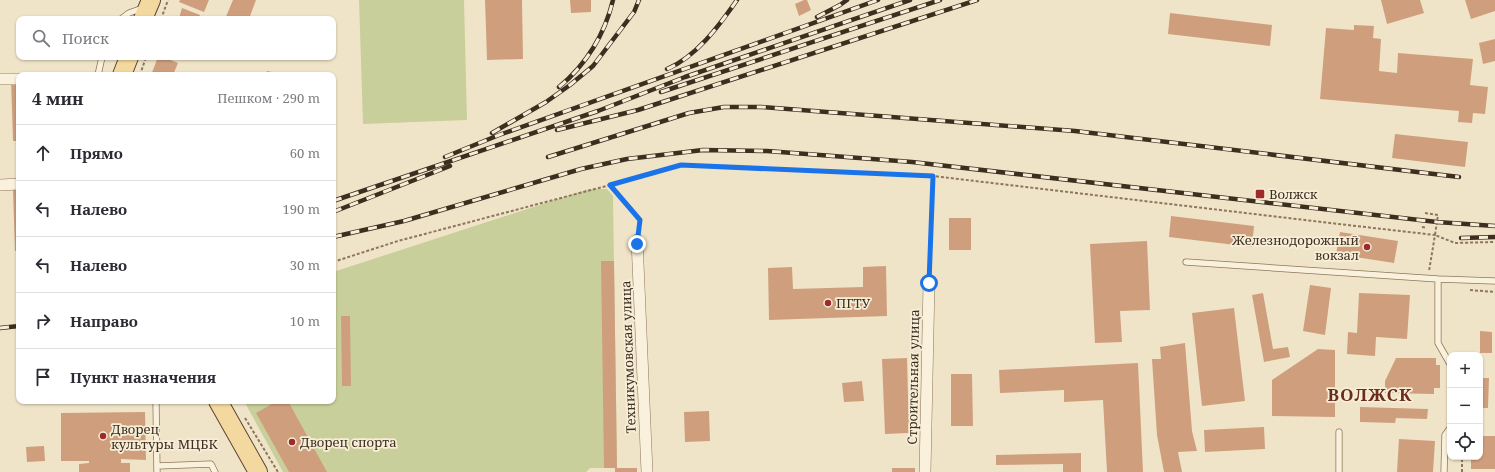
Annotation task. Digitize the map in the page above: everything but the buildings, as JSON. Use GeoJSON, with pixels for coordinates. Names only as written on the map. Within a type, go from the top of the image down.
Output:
{"type":"FeatureCollection","features":[{"type":"Feature","properties":{"kind":"main road"},"geometry":{"type":"LineString","coordinates":[[123,72],[128,60]]}},
{"type":"Feature","properties":{"kind":"main road"},"geometry":{"type":"LineString","coordinates":[[220,404],[258,472]]}},
{"type":"Feature","properties":{"kind":"street"},"geometry":{"type":"LineString","coordinates":[[0,79],[16,79]]}},
{"type":"Feature","properties":{"kind":"street"},"geometry":{"type":"LineString","coordinates":[[0,185],[16,184]]}},
{"type":"Feature","properties":{"kind":"street","name":"Техникумовская улица"},"geometry":{"type":"LineString","coordinates":[[637,242],[647,472]]}},
{"type":"Feature","properties":{"kind":"street","name":"Строительная улица"},"geometry":{"type":"LineString","coordinates":[[925,472],[929,283]]}},
{"type":"Feature","properties":{"kind":"lane"},"geometry":{"type":"LineString","coordinates":[[125,16],[129,13],[148,8]]}},
{"type":"Feature","properties":{"kind":"lane"},"geometry":{"type":"LineString","coordinates":[[99,72],[101,60]]}},
{"type":"Feature","properties":{"kind":"lane"},"geometry":{"type":"LineString","coordinates":[[1186,262],[1438,279],[1495,281]]}},
{"type":"Feature","properties":{"kind":"lane"},"geometry":{"type":"LineString","coordinates":[[1438,279],[1438,343],[1447,359]]}},
{"type":"Feature","properties":{"kind":"lane"},"geometry":{"type":"LineString","coordinates":[[156,404],[157,469],[211,464],[215,472]]}},
{"type":"Feature","properties":{"kind":"lane"},"geometry":{"type":"LineString","coordinates":[[1339,432],[1339,472]]}},
{"type":"Feature","properties":{"kind":"lane"},"geometry":{"type":"LineString","coordinates":[[1444,472],[1445,435],[1447,432]]}},
{"type":"Feature","properties":{"kind":"path"},"geometry":{"type":"LineString","coordinates":[[162,16],[168,0]]}},
{"type":"Feature","properties":{"kind":"path"},"geometry":{"type":"LineString","coordinates":[[141,72],[145,60]]}},
{"type":"Feature","properties":{"kind":"path"},"geometry":{"type":"LineString","coordinates":[[336,261],[398,241],[681,165],[933,176],[1435,235],[1454,243],[1495,242]]}},
{"type":"Feature","properties":{"kind":"path"},"geometry":{"type":"LineString","coordinates":[[929,283],[933,176]]}},
{"type":"Feature","properties":{"kind":"path"},"geometry":{"type":"LineString","coordinates":[[610,185],[640,220],[637,242]]}},
{"type":"Feature","properties":{"kind":"path"},"geometry":{"type":"LineString","coordinates":[[1425,213],[1438,215],[1428,278]]}},
{"type":"Feature","properties":{"kind":"path"},"geometry":{"type":"LineString","coordinates":[[1422,227],[1427,228]]}},
{"type":"Feature","properties":{"kind":"path"},"geometry":{"type":"LineString","coordinates":[[1467,289],[1495,292]]}},
{"type":"Feature","properties":{"kind":"path"},"geometry":{"type":"LineString","coordinates":[[243,414],[278,472]]}},
{"type":"Feature","properties":{"kind":"path"},"geometry":{"type":"LineString","coordinates":[[1462,460],[1462,472]]}},
{"type":"Feature","properties":{"kind":"green space"},"geometry":{"type":"Polygon","coordinates":[[[359,0],[464,0],[467,120],[363,124],[359,0]]]}},
{"type":"Feature","properties":{"kind":"green space"},"geometry":{"type":"Polygon","coordinates":[[[589,189],[607,189],[613,196],[617,468],[590,468],[586,472],[283,472],[246,404],[336,404],[336,271],[589,189]]]}},
{"type":"Feature","properties":{"kind":"railway"},"geometry":{"type":"LineString","coordinates":[[559,87],[578,69],[600,37],[613,0]]}},
{"type":"Feature","properties":{"kind":"railway"},"geometry":{"type":"LineString","coordinates":[[492,133],[546,102],[593,66],[634,12],[639,0]]}},
{"type":"Feature","properties":{"kind":"railway"},"geometry":{"type":"LineString","coordinates":[[667,69],[678,64],[697,49],[715,30],[737,0]]}},
{"type":"Feature","properties":{"kind":"railway"},"geometry":{"type":"LineString","coordinates":[[817,17],[847,0]]}},
{"type":"Feature","properties":{"kind":"railway"},"geometry":{"type":"LineString","coordinates":[[445,157],[499,135],[878,0]]}},
{"type":"Feature","properties":{"kind":"railway"},"geometry":{"type":"LineString","coordinates":[[336,200],[598,111],[685,77],[910,0]]}},
{"type":"Feature","properties":{"kind":"railway"},"geometry":{"type":"LineString","coordinates":[[661,92],[940,0]]}},
{"type":"Feature","properties":{"kind":"railway"},"geometry":{"type":"LineString","coordinates":[[557,130],[638,110],[977,0]]}},
{"type":"Feature","properties":{"kind":"railway"},"geometry":{"type":"LineString","coordinates":[[548,157],[689,113],[724,107],[761,107],[1075,131],[1459,177]]}},
{"type":"Feature","properties":{"kind":"railway"},"geometry":{"type":"LineString","coordinates":[[336,236],[404,221],[581,169],[627,159],[703,150],[767,151],[912,162],[1437,222],[1495,226]]}},
{"type":"Feature","properties":{"kind":"railway"},"geometry":{"type":"LineString","coordinates":[[336,211],[450,166]]}},
{"type":"Feature","properties":{"kind":"railway"},"geometry":{"type":"LineString","coordinates":[[1461,238],[1495,237]]}},
{"type":"Feature","properties":{"kind":"railway"},"geometry":{"type":"LineString","coordinates":[[0,328],[16,326]]}},
{"type":"Feature","properties":{"kind":"place","name":"Волжск"},"geometry":{"type":"Point","coordinates":[1260,194]}},
{"type":"Feature","properties":{"kind":"place","name":"Железнодорожный вокзал"},"geometry":{"type":"Point","coordinates":[1367,247]}},
{"type":"Feature","properties":{"kind":"place","name":"ПГТУ"},"geometry":{"type":"Point","coordinates":[828,303]}},
{"type":"Feature","properties":{"kind":"place","name":"Дворец культуры МЦБК"},"geometry":{"type":"Point","coordinates":[103,436]}},
{"type":"Feature","properties":{"kind":"place","name":"Дворец спорта"},"geometry":{"type":"Point","coordinates":[292,442]}},
{"type":"Feature","properties":{"kind":"district","name":"ВОЛЖСК"},"geometry":{"type":"Point","coordinates":[1370,394]}},
{"type":"Feature","properties":{"kind":"route"},"geometry":{"type":"LineString","coordinates":[[637,244],[640,220],[610,185],[681,165],[933,176],[929,283]]}}]}
